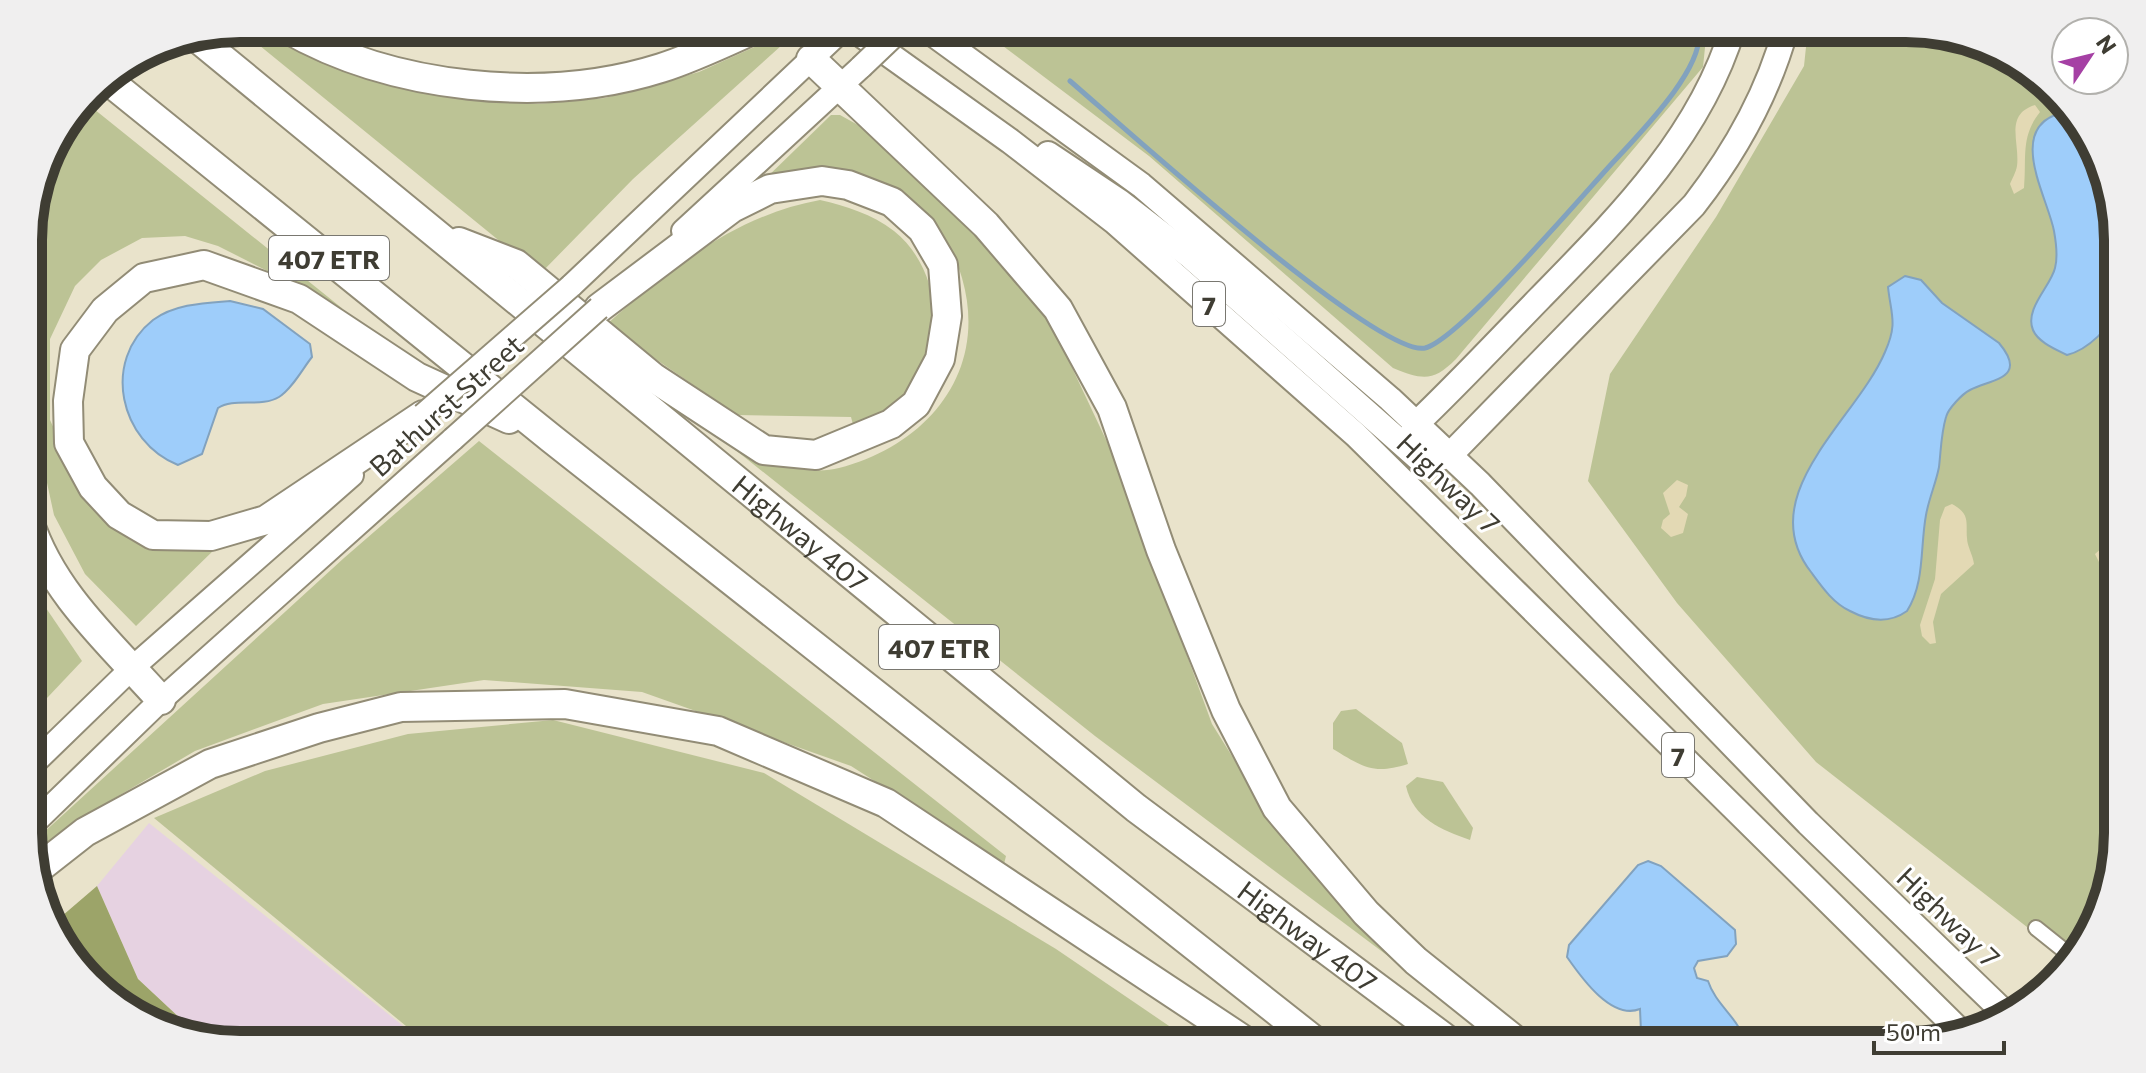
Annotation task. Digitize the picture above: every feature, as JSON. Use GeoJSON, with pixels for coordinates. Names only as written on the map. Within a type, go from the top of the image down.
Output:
{"type":"FeatureCollection","features":[{"type":"Feature","properties":{"kind":"highway"},"geometry":{"type":"LineString","coordinates":[[317,42],[361,62],[469,88],[553,88],[660,69],[724,42]]}},
{"type":"Feature","properties":{"kind":"highway"},"geometry":{"type":"LineString","coordinates":[[828,43],[840,88],[986,225],[1058,309],[1112,408],[1161,550],[1226,710],[1277,808],[1366,913],[1416,961],[1504,1031]]}},
{"type":"Feature","properties":{"kind":"highway","name":"Highway 407"},"geometry":{"type":"LineString","coordinates":[[206,45],[1136,808],[1435,1031]]}},
{"type":"Feature","properties":{"kind":"highway","name":"407 ETR"},"geometry":{"type":"LineString","coordinates":[[115,86],[552,439],[1302,1031]]}},
{"type":"Feature","properties":{"kind":"highway"},"geometry":{"type":"LineString","coordinates":[[436,234],[516,264],[654,378],[764,450],[816,455],[891,424],[916,404],[940,359],[947,316],[943,265],[922,229],[892,202],[848,185],[822,181],[770,189],[742,202],[599,308]]}},
{"type":"Feature","properties":{"kind":"highway"},"geometry":{"type":"LineString","coordinates":[[423,415],[266,520],[211,536],[153,535],[119,515],[93,487],[69,443],[68,401],[75,350],[105,310],[144,278],[204,265],[299,299],[417,377],[552,439]]}},
{"type":"Feature","properties":{"kind":"highway"},"geometry":{"type":"LineString","coordinates":[[42,556],[94,630],[161,700]]}},
{"type":"Feature","properties":{"kind":"highway"},"geometry":{"type":"LineString","coordinates":[[45,863],[85,832],[210,764],[319,728],[401,707],[565,704],[718,731],[886,803],[1230,1031]]}},
{"type":"Feature","properties":{"kind":"main road","name":"Highway 7"},"geometry":{"type":"LineString","coordinates":[[872,42],[1010,141],[1115,222],[1401,476],[1696,773],[1954,1025]]}},
{"type":"Feature","properties":{"kind":"main road","name":"Bathurst Street"},"geometry":{"type":"LineString","coordinates":[[42,815],[161,700],[599,308],[887,42]]}},
{"type":"Feature","properties":{"kind":"main road","name":"Highway 7"},"geometry":{"type":"LineString","coordinates":[[944,42],[1153,194],[1450,455],[1808,823],[1999,1008]]}},
{"type":"Feature","properties":{"kind":"main road"},"geometry":{"type":"LineString","coordinates":[[1401,476],[1406,447],[1416,424],[1574,263],[1647,183],[1703,103],[1728,42]]}},
{"type":"Feature","properties":{"kind":"main road"},"geometry":{"type":"LineString","coordinates":[[1010,141],[1058,158],[1120,202],[1279,331],[1424,463],[1450,455],[1675,225],[1721,170],[1754,114],[1782,42]]}},
{"type":"Feature","properties":{"kind":"main road","name":"Bathurst Street"},"geometry":{"type":"LineString","coordinates":[[42,755],[131,669],[571,286],[828,43]]}},
{"type":"Feature","properties":{"kind":"street"},"geometry":{"type":"LineString","coordinates":[[2036,928],[2065,951]]}},
{"type":"Feature","properties":{"kind":"shaded area"},"geometry":{"type":"Polygon","coordinates":[[[149,823],[409,1031],[240,1031],[185,1023],[138,979],[97,886],[149,823]]]}},
{"type":"Feature","properties":{"kind":"green space"},"geometry":{"type":"Polygon","coordinates":[[[255,42],[289,42],[382,84],[440,96],[538,104],[605,98],[699,72],[764,42],[787,42],[633,179],[540,274],[255,42]]]}},
{"type":"Feature","properties":{"kind":"green space"},"geometry":{"type":"Polygon","coordinates":[[[998,42],[1706,42],[1703,67],[1456,359],[1441,372],[1427,377],[1393,368],[1149,156],[998,42]]]}},
{"type":"Feature","properties":{"kind":"green space"},"geometry":{"type":"Polygon","coordinates":[[[1807,42],[1919,42],[1970,52],[1994,62],[2027,83],[2046,100],[2063,119],[2089,164],[2102,214],[2104,240],[2104,833],[2102,859],[2089,909],[2062,954],[1816,762],[1677,603],[1588,481],[1610,374],[1716,217],[1804,66],[1807,42]]]}},
{"type":"Feature","properties":{"kind":"green space"},"geometry":{"type":"Polygon","coordinates":[[[92,108],[343,309],[218,246],[185,236],[142,238],[101,260],[75,286],[50,339],[50,420],[86,498],[132,541],[179,548],[217,547],[136,626],[85,574],[54,515],[42,460],[42,227],[57,164],[75,130],[92,108]]]}},
{"type":"Feature","properties":{"kind":"green space"},"geometry":{"type":"Polygon","coordinates":[[[831,115],[840,115],[858,125],[976,231],[1028,290],[1050,321],[1116,461],[1212,724],[1288,846],[1412,974],[1095,736],[728,444],[767,461],[797,468],[839,468],[871,457],[900,442],[924,422],[944,399],[958,373],[967,344],[968,312],[962,278],[945,243],[901,196],[761,183],[831,115]]]}},
{"type":"Feature","properties":{"kind":"green space"},"geometry":{"type":"Polygon","coordinates":[[[820,200],[858,211],[894,231],[908,244],[927,277],[934,315],[928,353],[904,400],[882,418],[855,432],[851,417],[737,415],[606,325],[679,265],[732,231],[789,207],[820,200]]]}},
{"type":"Feature","properties":{"kind":"green space"},"geometry":{"type":"Polygon","coordinates":[[[479,441],[1006,856],[1004,864],[851,766],[642,692],[484,680],[323,704],[195,751],[91,812],[43,851],[42,834],[344,558],[479,441]]]}},
{"type":"Feature","properties":{"kind":"green space"},"geometry":{"type":"Polygon","coordinates":[[[42,602],[82,661],[42,703],[42,602]]]}},
{"type":"Feature","properties":{"kind":"green space"},"geometry":{"type":"Polygon","coordinates":[[[1356,709],[1402,743],[1408,764],[1377,769],[1333,749],[1333,723],[1341,711],[1356,709]]]}},
{"type":"Feature","properties":{"kind":"green space"},"geometry":{"type":"Polygon","coordinates":[[[553,720],[764,773],[1056,949],[1176,1031],[412,1031],[154,818],[265,771],[408,734],[553,720]]]}},
{"type":"Feature","properties":{"kind":"green space"},"geometry":{"type":"Polygon","coordinates":[[[1417,777],[1443,782],[1473,828],[1470,840],[1439,827],[1415,807],[1406,786],[1417,777]]]}},
{"type":"Feature","properties":{"kind":"green space"},"geometry":{"type":"Polygon","coordinates":[[[97,886],[138,979],[185,1023],[152,1011],[119,990],[83,954],[61,917],[97,886]]]}},
{"type":"Feature","properties":{"kind":"sand"},"geometry":{"type":"Polygon","coordinates":[[[2035,105],[2040,112],[2027,139],[2024,188],[2014,194],[2010,184],[2017,166],[2016,122],[2025,110],[2035,105]]]}},
{"type":"Feature","properties":{"kind":"sand"},"geometry":{"type":"Polygon","coordinates":[[[1677,480],[1688,485],[1679,507],[1688,514],[1683,533],[1671,537],[1661,528],[1663,520],[1670,514],[1663,493],[1677,480]]]}},
{"type":"Feature","properties":{"kind":"sand"},"geometry":{"type":"Polygon","coordinates":[[[1952,504],[1966,518],[1967,541],[1974,564],[1941,594],[1933,622],[1936,643],[1930,644],[1922,636],[1920,625],[1935,579],[1940,520],[1945,507],[1952,504]]]}},
{"type":"Feature","properties":{"kind":"sand"},"geometry":{"type":"Polygon","coordinates":[[[2104,532],[2104,560],[2099,562],[2095,554],[2103,547],[2100,534],[2104,532]]]}},
{"type":"Feature","properties":{"kind":"water"},"geometry":{"type":"Polygon","coordinates":[[[2059,114],[2077,141],[2089,164],[2102,214],[2104,328],[2083,348],[2067,355],[2039,338],[2031,322],[2035,306],[2053,275],[2057,254],[2054,231],[2034,165],[2035,133],[2044,121],[2059,114]]]}},
{"type":"Feature","properties":{"kind":"water"},"geometry":{"type":"Polygon","coordinates":[[[1905,276],[1921,280],[1942,303],[1999,343],[2010,364],[2004,376],[1967,392],[1947,414],[1939,467],[1926,515],[1917,589],[1907,611],[1879,620],[1844,608],[1824,589],[1796,543],[1793,515],[1801,486],[1815,458],[1871,378],[1885,352],[1892,326],[1888,287],[1905,276]]]}},
{"type":"Feature","properties":{"kind":"water"},"geometry":{"type":"Polygon","coordinates":[[[230,301],[263,309],[310,344],[312,357],[293,384],[279,397],[264,402],[232,403],[218,408],[202,454],[178,465],[158,454],[142,438],[131,420],[124,399],[123,378],[127,357],[137,337],[162,315],[190,305],[230,301]]]}},
{"type":"Feature","properties":{"kind":"water"},"geometry":{"type":"Polygon","coordinates":[[[1648,861],[1661,866],[1735,930],[1736,944],[1727,956],[1698,961],[1694,968],[1697,978],[1708,981],[1740,1031],[1641,1031],[1640,1009],[1619,1009],[1599,996],[1567,957],[1569,945],[1638,865],[1648,861]]]}},
{"type":"Feature","properties":{"kind":"waterway"},"geometry":{"type":"LineString","coordinates":[[1070,81],[1305,279],[1356,316],[1398,341],[1425,348],[1441,339],[1489,297],[1649,123],[1680,83],[1692,63],[1698,42]]}}]}
